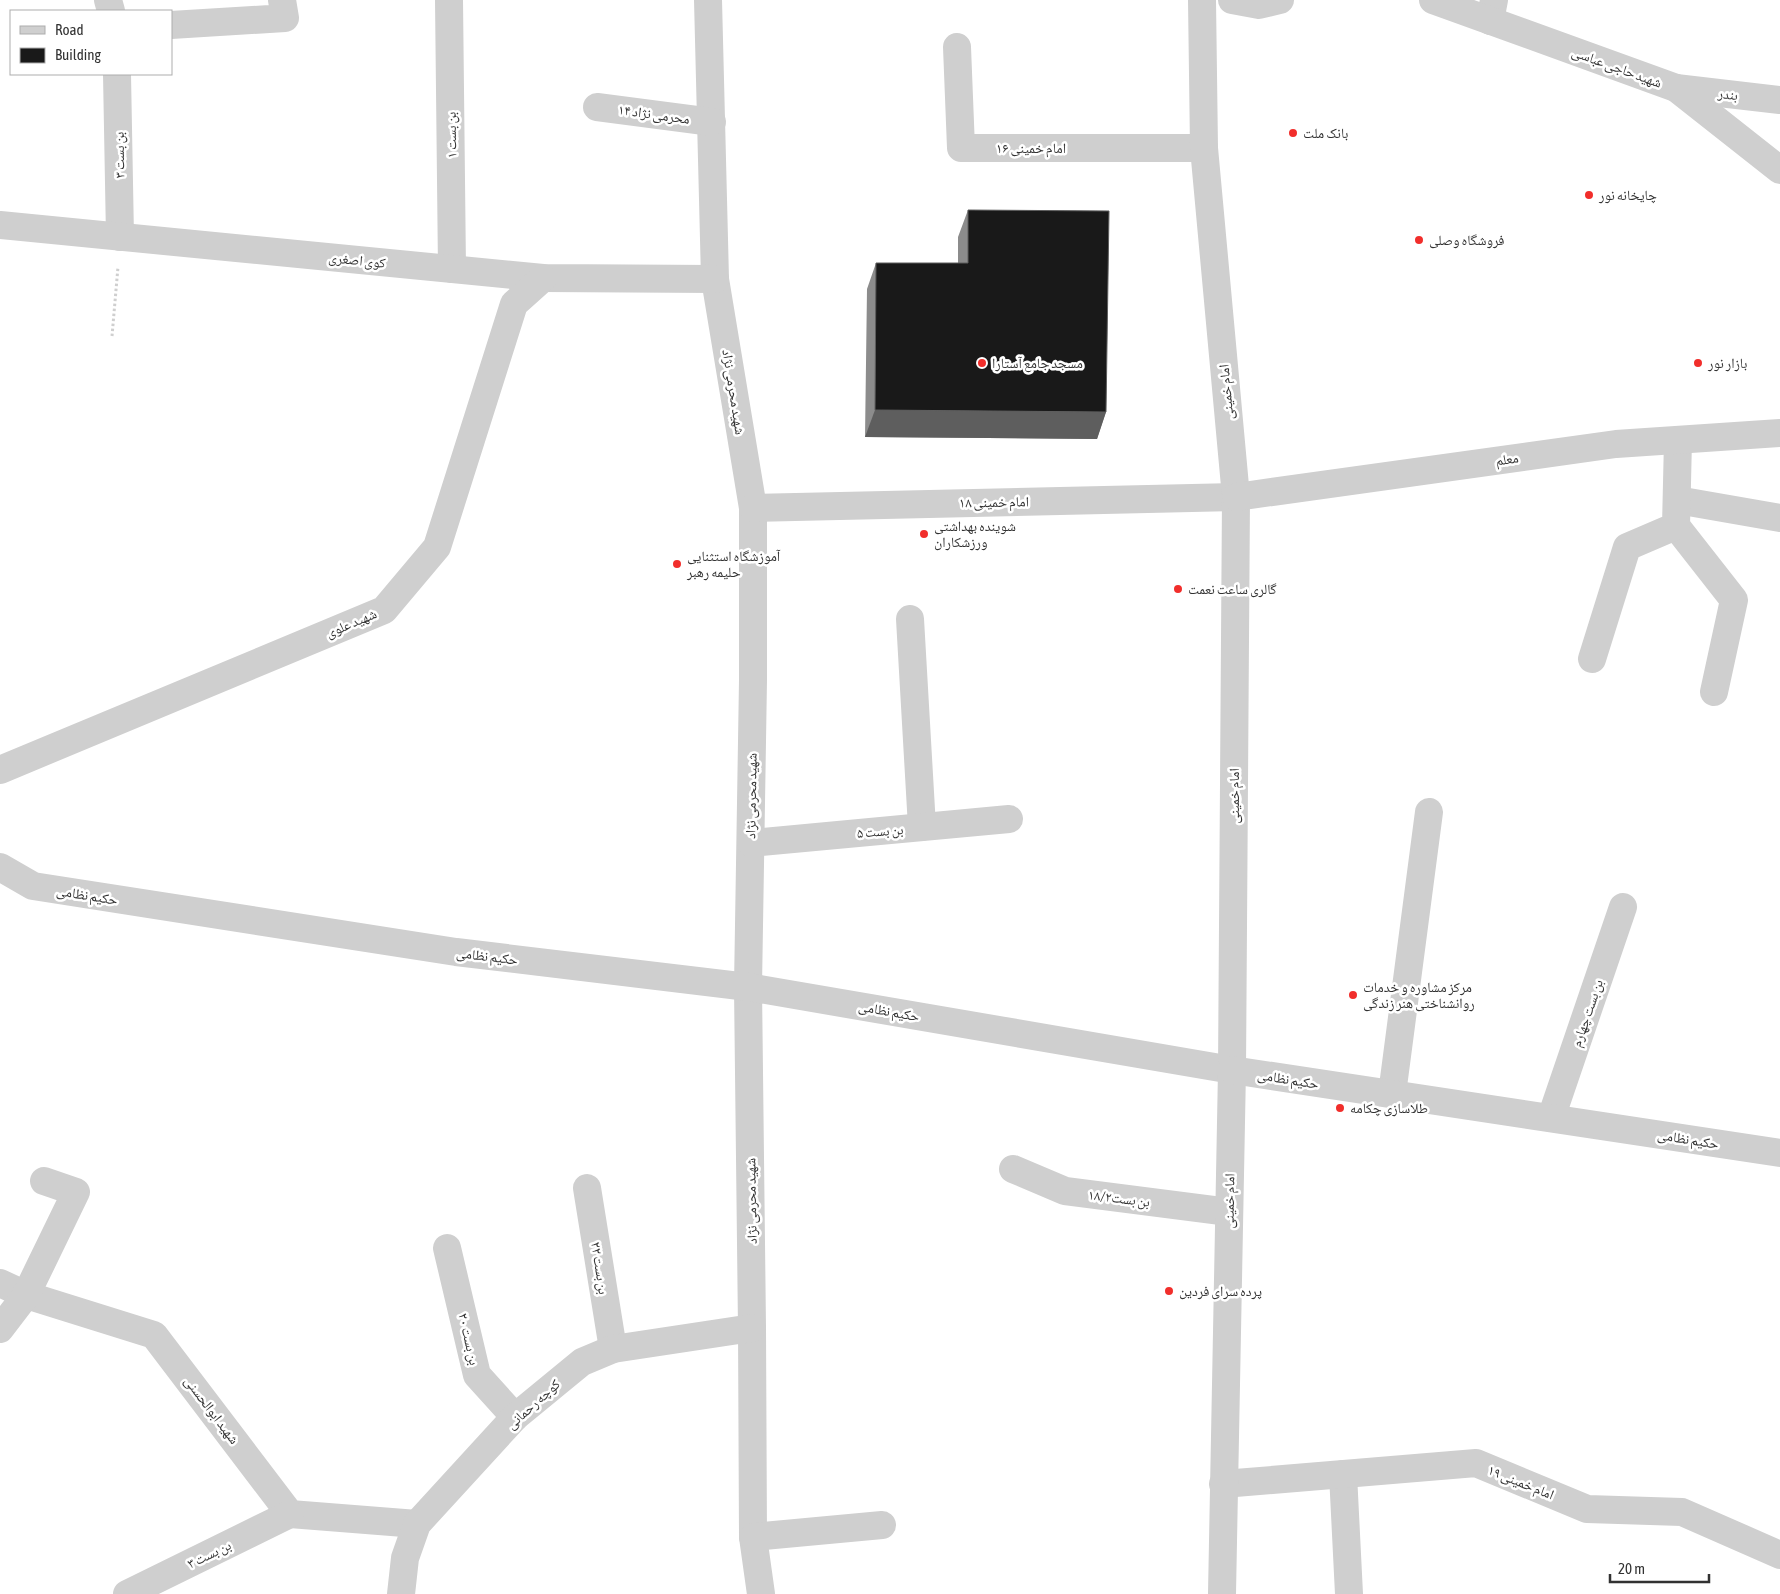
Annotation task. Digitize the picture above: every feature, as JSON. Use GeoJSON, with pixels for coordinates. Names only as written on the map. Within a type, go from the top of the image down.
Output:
{"type":"FeatureCollection","features":[{"type":"Feature","properties":{"kind":"street"},"geometry":{"type":"LineString","coordinates":[[172,26],[285,18],[282,0]]}},
{"type":"Feature","properties":{"kind":"street","name":"بن بست ۱"},"geometry":{"type":"LineString","coordinates":[[449,0],[452,269]]}},
{"type":"Feature","properties":{"kind":"street","name":"شهید محرمی نژاد"},"geometry":{"type":"LineString","coordinates":[[708,0],[715,279],[753,508],[748,987],[753,1537],[761,1594]]}},
{"type":"Feature","properties":{"kind":"street","name":"امام خمینی"},"geometry":{"type":"LineString","coordinates":[[1202,0],[1204,148],[1236,497],[1232,1070],[1222,1594]]}},
{"type":"Feature","properties":{"kind":"street"},"geometry":{"type":"LineString","coordinates":[[1232,0],[1259,5],[1280,0]]}},
{"type":"Feature","properties":{"kind":"street","name":"شهید حاجی عباسی"},"geometry":{"type":"LineString","coordinates":[[1433,0],[1492,10],[1676,88],[1780,170]]}},
{"type":"Feature","properties":{"kind":"street","name":"امام خمینی ۱۶"},"geometry":{"type":"LineString","coordinates":[[957,47],[961,148],[1204,148]]}},
{"type":"Feature","properties":{"kind":"street","name":"بن بست ۳"},"geometry":{"type":"LineString","coordinates":[[117,75],[120,237]]}},
{"type":"Feature","properties":{"kind":"street","name":"بندر"},"geometry":{"type":"LineString","coordinates":[[1676,88],[1780,100]]}},
{"type":"Feature","properties":{"kind":"street","name":"محرمی نژاد ۱۴"},"geometry":{"type":"LineString","coordinates":[[597,107],[712,122]]}},
{"type":"Feature","properties":{"kind":"street","name":"کوی اصغری"},"geometry":{"type":"LineString","coordinates":[[0,225],[544,278],[715,279]]}},
{"type":"Feature","properties":{"kind":"street","name":"شهید علوی"},"geometry":{"type":"LineString","coordinates":[[0,770],[384,610],[437,547],[514,304],[544,278]]}},
{"type":"Feature","properties":{"kind":"street","name":"معلم"},"geometry":{"type":"LineString","coordinates":[[1236,497],[1616,444],[1780,433]]}},
{"type":"Feature","properties":{"kind":"street"},"geometry":{"type":"LineString","coordinates":[[1678,440],[1676,513],[1734,600],[1714,692]]}},
{"type":"Feature","properties":{"kind":"street","name":"امام خمینی ۱۸"},"geometry":{"type":"LineString","coordinates":[[753,508],[1236,497]]}},
{"type":"Feature","properties":{"kind":"street"},"geometry":{"type":"LineString","coordinates":[[1592,659],[1627,546],[1676,513],[1780,518]]}},
{"type":"Feature","properties":{"kind":"street"},"geometry":{"type":"LineString","coordinates":[[910,619],[922,827]]}},
{"type":"Feature","properties":{"kind":"street"},"geometry":{"type":"LineString","coordinates":[[1392,1094],[1429,812]]}},
{"type":"Feature","properties":{"kind":"street","name":"بن بست ۵"},"geometry":{"type":"LineString","coordinates":[[751,843],[1009,820]]}},
{"type":"Feature","properties":{"kind":"street","name":"حکیم نظامی"},"geometry":{"type":"LineString","coordinates":[[0,867],[33,886],[43,888],[456,952],[748,987],[1232,1070],[1780,1153]]}},
{"type":"Feature","properties":{"kind":"street","name":"بن بست چهارم"},"geometry":{"type":"LineString","coordinates":[[1551,1118],[1623,907]]}},
{"type":"Feature","properties":{"kind":"street","name":"بن بست۱۸/۲"},"geometry":{"type":"LineString","coordinates":[[1013,1169],[1065,1191],[1229,1212]]}},
{"type":"Feature","properties":{"kind":"street"},"geometry":{"type":"LineString","coordinates":[[0,1329],[26,1295],[76,1192],[44,1181]]}},
{"type":"Feature","properties":{"kind":"street","name":"بن بست ۲۲"},"geometry":{"type":"LineString","coordinates":[[587,1188],[613,1349]]}},
{"type":"Feature","properties":{"kind":"street","name":"بن بست ۲۰"},"geometry":{"type":"LineString","coordinates":[[447,1248],[477,1374],[515,1417]]}},
{"type":"Feature","properties":{"kind":"street","name":"شهید ابوالحسنی"},"geometry":{"type":"LineString","coordinates":[[0,1283],[26,1295],[154,1335],[290,1514]]}},
{"type":"Feature","properties":{"kind":"street","name":"کوچه رحمانی"},"geometry":{"type":"LineString","coordinates":[[401,1594],[405,1558],[417,1524],[515,1417],[582,1362],[613,1349],[752,1328]]}},
{"type":"Feature","properties":{"kind":"street","name":"امام خمینی ۱۹"},"geometry":{"type":"LineString","coordinates":[[1223,1484],[1476,1463],[1587,1508],[1682,1512],[1780,1555]]}},
{"type":"Feature","properties":{"kind":"street"},"geometry":{"type":"LineString","coordinates":[[1343,1474],[1349,1594]]}},
{"type":"Feature","properties":{"kind":"street"},"geometry":{"type":"LineString","coordinates":[[290,1514],[417,1524]]}},
{"type":"Feature","properties":{"kind":"street","name":"بن بست ۳"},"geometry":{"type":"LineString","coordinates":[[127,1594],[290,1514]]}},
{"type":"Feature","properties":{"kind":"street"},"geometry":{"type":"LineString","coordinates":[[753,1537],[882,1526]]}},
{"type":"Feature","properties":{"kind":"path"},"geometry":{"type":"LineString","coordinates":[[112,336],[120,237]]}},
{"type":"Feature","properties":{"kind":"building","name":"مسجد جامع آستارا"},"geometry":{"type":"Polygon","coordinates":[[[968,210],[1109,211],[1106,412],[875,410],[876,263],[968,263],[968,210]]]}},
{"type":"Feature","properties":{"kind":"place","name":"بانک ملت"},"geometry":{"type":"Point","coordinates":[1293,133]}},
{"type":"Feature","properties":{"kind":"place","name":"چایخانه نور"},"geometry":{"type":"Point","coordinates":[1589,195]}},
{"type":"Feature","properties":{"kind":"place","name":"فروشگاه وصلی"},"geometry":{"type":"Point","coordinates":[1419,240]}},
{"type":"Feature","properties":{"kind":"place","name":"مسجد جامع آستارا"},"geometry":{"type":"Point","coordinates":[982,363]}},
{"type":"Feature","properties":{"kind":"place","name":"بازار نور"},"geometry":{"type":"Point","coordinates":[1698,363]}},
{"type":"Feature","properties":{"kind":"place","name":"شوینده بهداشتی ورزشکاران"},"geometry":{"type":"Point","coordinates":[924,534]}},
{"type":"Feature","properties":{"kind":"place","name":"آموزشگاه استثنایی حلیمه رهبر"},"geometry":{"type":"Point","coordinates":[677,564]}},
{"type":"Feature","properties":{"kind":"place","name":"گالری ساعت نعمت"},"geometry":{"type":"Point","coordinates":[1178,589]}},
{"type":"Feature","properties":{"kind":"place","name":"مرکز مشاوره و خدمات روانشناختی هنر زندگی"},"geometry":{"type":"Point","coordinates":[1353,995]}},
{"type":"Feature","properties":{"kind":"place","name":"طلاسازی چکامه"},"geometry":{"type":"Point","coordinates":[1340,1108]}},
{"type":"Feature","properties":{"kind":"place","name":"پرده سرای فردین"},"geometry":{"type":"Point","coordinates":[1169,1291]}}]}
